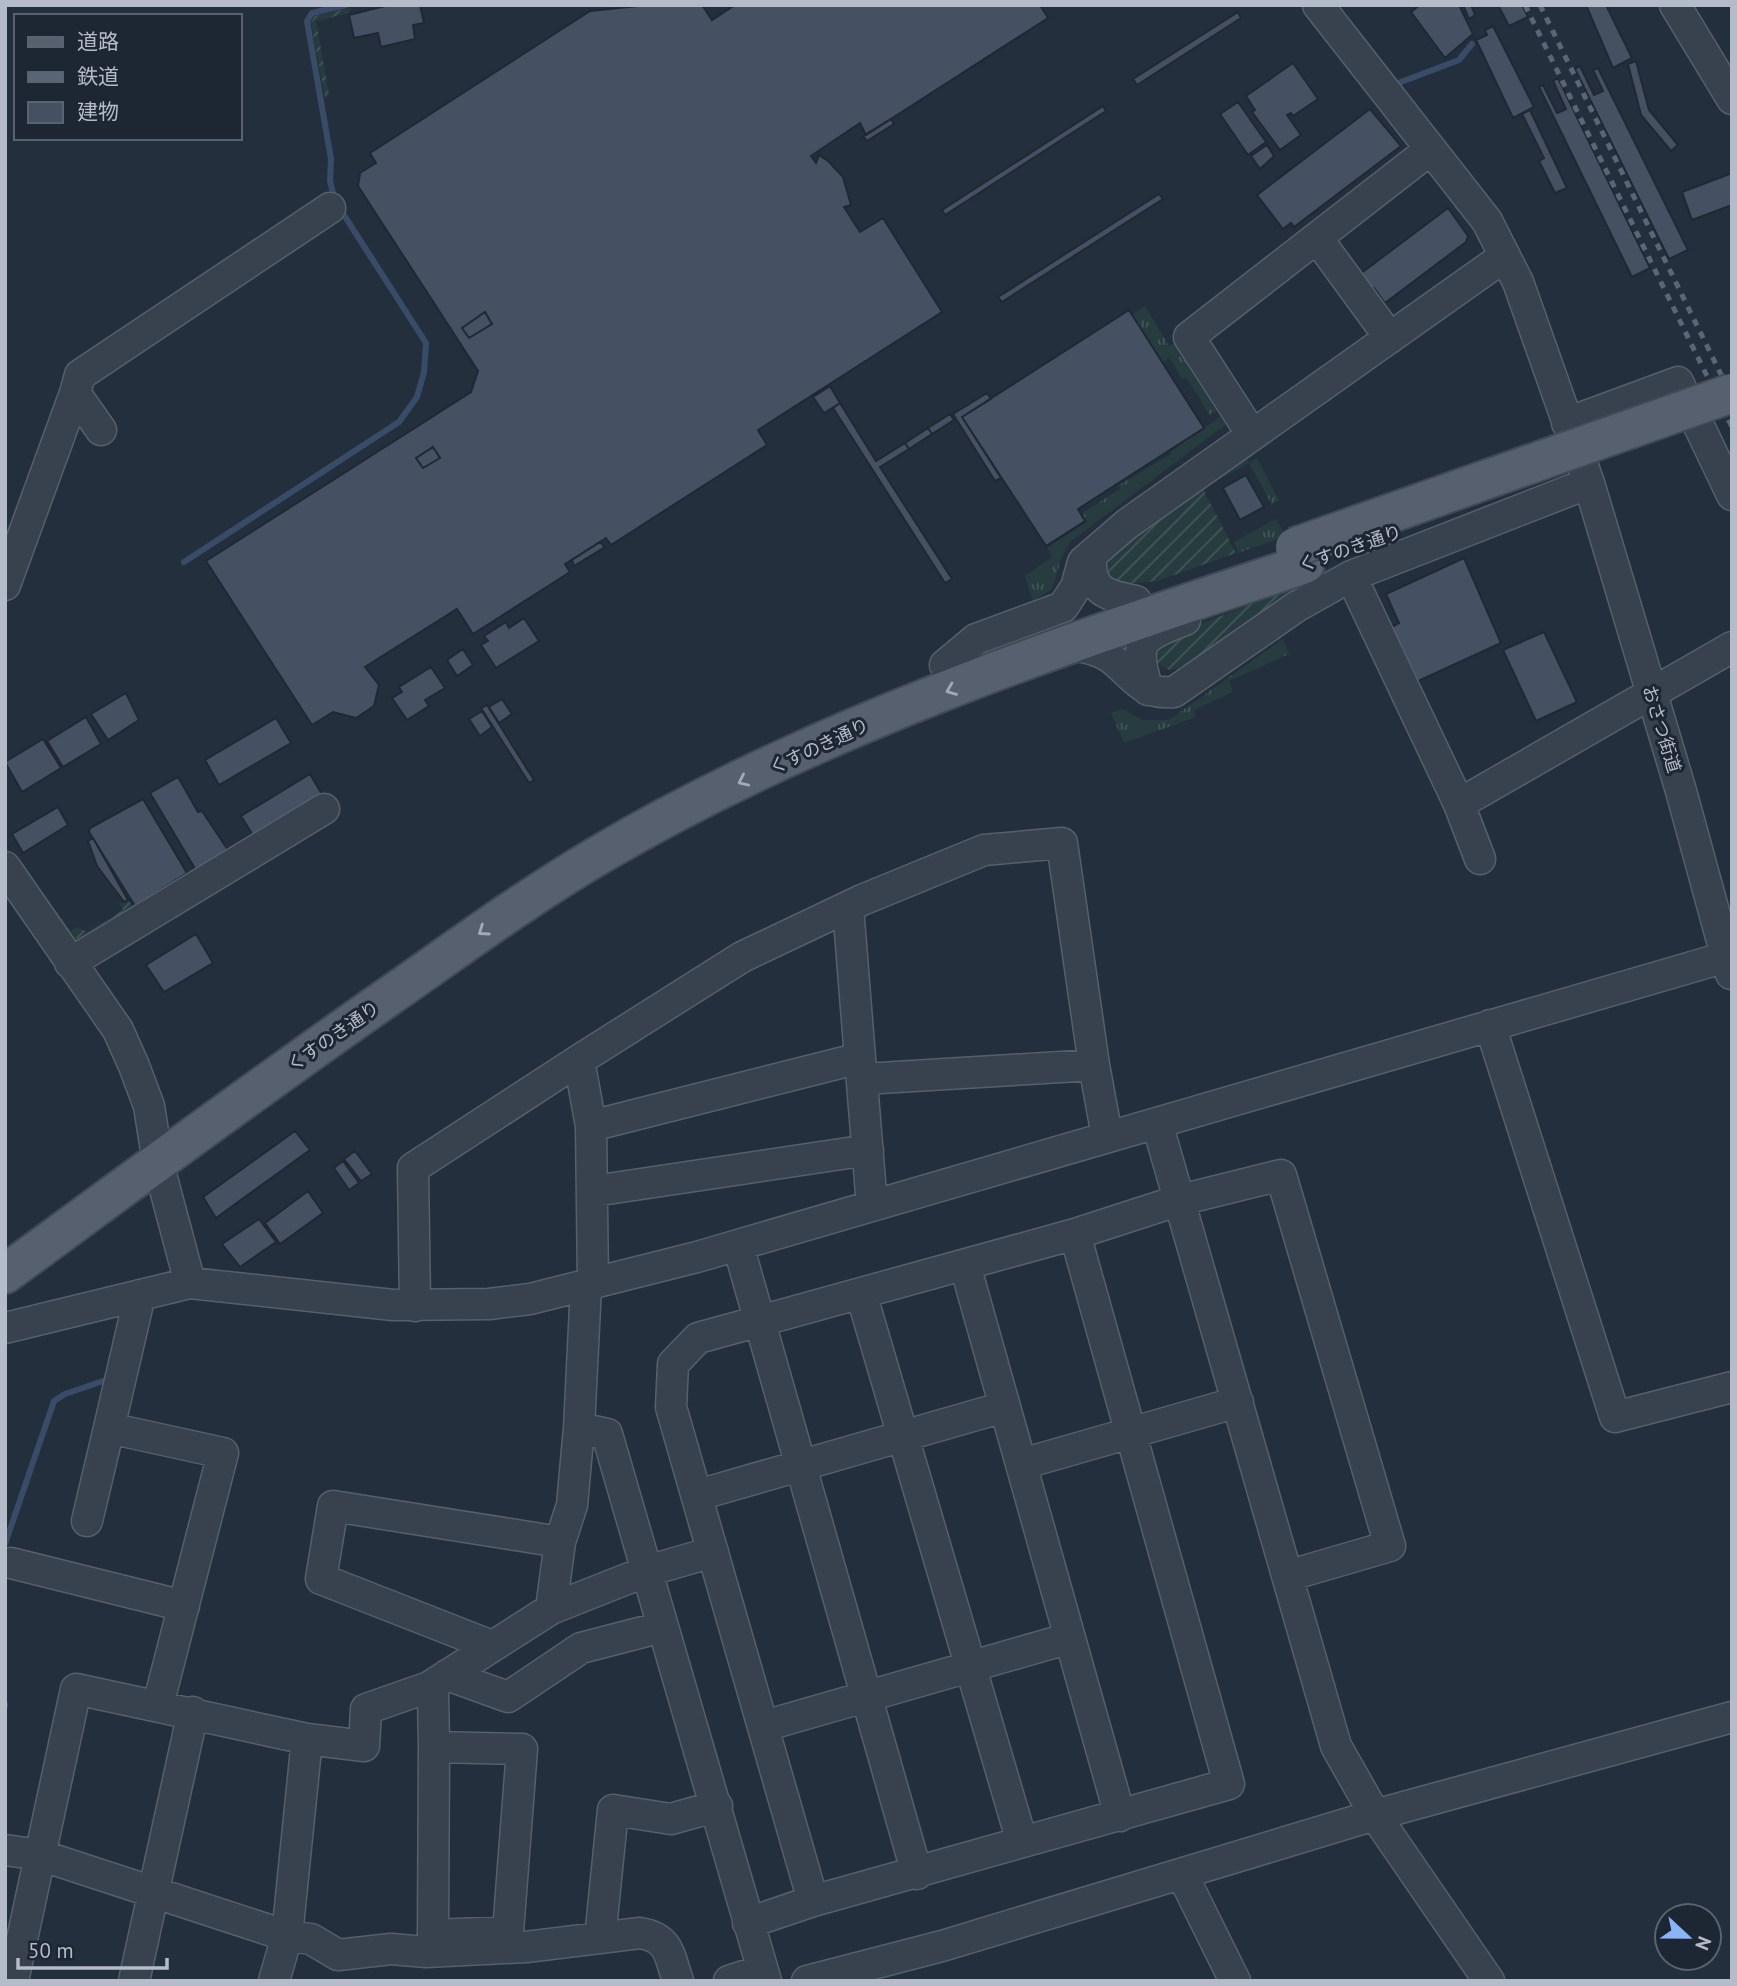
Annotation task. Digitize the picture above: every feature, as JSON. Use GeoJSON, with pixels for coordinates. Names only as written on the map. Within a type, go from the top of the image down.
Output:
{"type":"FeatureCollection","features":[{"type":"Feature","properties":{"kind":"main road","name":"くすのき通り"},"geometry":{"type":"LineString","coordinates":[[5,1245],[156,1149],[208,1124],[498,920],[600,855],[689,806],[851,729],[1074,645],[1269,576],[1300,555],[1732,393]]}},
{"type":"Feature","properties":{"kind":"main road","name":"くすのき通り"},"geometry":{"type":"LineString","coordinates":[[5,1274],[156,1149],[433,935],[586,835],[672,787],[828,711],[945,665],[1136,601],[1300,555],[1732,413]]}},
{"type":"Feature","properties":{"kind":"street","name":"おさつ街道"},"geometry":{"type":"LineString","coordinates":[[1318,5],[1487,221],[1524,298],[1589,483],[1681,791],[1729,966]]}},
{"type":"Feature","properties":{"kind":"street"},"geometry":{"type":"LineString","coordinates":[[1675,5],[1732,99]]}},
{"type":"Feature","properties":{"kind":"street"},"geometry":{"type":"LineString","coordinates":[[1251,433],[1189,337],[1431,149]]}},
{"type":"Feature","properties":{"kind":"street"},"geometry":{"type":"LineString","coordinates":[[5,585],[80,375],[330,208]]}},
{"type":"Feature","properties":{"kind":"street"},"geometry":{"type":"LineString","coordinates":[[1317,238],[1390,338]]}},
{"type":"Feature","properties":{"kind":"street"},"geometry":{"type":"LineString","coordinates":[[945,665],[976,639],[1063,607],[1076,587],[1078,570],[1127,524],[1251,433],[1505,256]]}},
{"type":"Feature","properties":{"kind":"street"},"geometry":{"type":"LineString","coordinates":[[1567,423],[1678,382],[1732,495]]}},
{"type":"Feature","properties":{"kind":"street"},"geometry":{"type":"LineString","coordinates":[[75,393],[101,430]]}},
{"type":"Feature","properties":{"kind":"street"},"geometry":{"type":"LineString","coordinates":[[1074,645],[1110,658],[1148,690],[1156,693],[1174,692],[1296,607],[1351,576],[1589,483]]}},
{"type":"Feature","properties":{"kind":"street"},"geometry":{"type":"LineString","coordinates":[[1091,555],[1092,576],[1103,592],[1136,601]]}},
{"type":"Feature","properties":{"kind":"street"},"geometry":{"type":"LineString","coordinates":[[1148,690],[1140,653],[1152,632],[1231,604],[1269,576]]}},
{"type":"Feature","properties":{"kind":"street"},"geometry":{"type":"LineString","coordinates":[[1351,576],[1459,804],[1480,859]]}},
{"type":"Feature","properties":{"kind":"street"},"geometry":{"type":"LineString","coordinates":[[1459,804],[1732,647]]}},
{"type":"Feature","properties":{"kind":"street"},"geometry":{"type":"LineString","coordinates":[[70,963],[324,809]]}},
{"type":"Feature","properties":{"kind":"street"},"geometry":{"type":"LineString","coordinates":[[415,1306],[413,1167],[742,957],[848,907],[984,850],[1062,843],[1107,1136]]}},
{"type":"Feature","properties":{"kind":"street"},"geometry":{"type":"LineString","coordinates":[[5,867],[118,1030],[149,1106],[156,1149],[190,1283]]}},
{"type":"Feature","properties":{"kind":"street"},"geometry":{"type":"LineString","coordinates":[[848,907],[872,1206]]}},
{"type":"Feature","properties":{"kind":"street"},"geometry":{"type":"LineString","coordinates":[[5,1328],[190,1283],[415,1306],[516,1301],[589,1285],[738,1245],[1490,1025],[1729,966]]}},
{"type":"Feature","properties":{"kind":"street"},"geometry":{"type":"LineString","coordinates":[[1490,1025],[1615,1417],[1732,1387]]}},
{"type":"Feature","properties":{"kind":"street"},"geometry":{"type":"LineString","coordinates":[[551,1609],[560,1542],[572,1505],[594,1192],[591,1126],[579,1060]]}},
{"type":"Feature","properties":{"kind":"street"},"geometry":{"type":"LineString","coordinates":[[591,1126],[862,1069],[1094,1065]]}},
{"type":"Feature","properties":{"kind":"street"},"geometry":{"type":"LineString","coordinates":[[1157,1123],[1336,1746],[1374,1815],[1489,1981]]}},
{"type":"Feature","properties":{"kind":"street"},"geometry":{"type":"LineString","coordinates":[[594,1192],[868,1150]]}},
{"type":"Feature","properties":{"kind":"street"},"geometry":{"type":"LineString","coordinates":[[813,1901],[671,1406],[673,1364],[698,1338],[1075,1234],[1180,1200],[1281,1175],[1390,1546],[1287,1576]]}},
{"type":"Feature","properties":{"kind":"street"},"geometry":{"type":"LineString","coordinates":[[748,1923],[813,1901],[917,1874],[1229,1784],[1075,1234]]}},
{"type":"Feature","properties":{"kind":"street"},"geometry":{"type":"LineString","coordinates":[[738,1245],[917,1874]]}},
{"type":"Feature","properties":{"kind":"street"},"geometry":{"type":"LineString","coordinates":[[965,1265],[1120,1816]]}},
{"type":"Feature","properties":{"kind":"street"},"geometry":{"type":"LineString","coordinates":[[862,1293],[969,1668],[1022,1842]]}},
{"type":"Feature","properties":{"kind":"street"},"geometry":{"type":"LineString","coordinates":[[87,1521],[140,1295]]}},
{"type":"Feature","properties":{"kind":"street"},"geometry":{"type":"LineString","coordinates":[[1022,1464],[1238,1402]]}},
{"type":"Feature","properties":{"kind":"street"},"geometry":{"type":"LineString","coordinates":[[698,1495],[1004,1406]]}},
{"type":"Feature","properties":{"kind":"street"},"geometry":{"type":"LineString","coordinates":[[109,1428],[223,1453],[158,1705]]}},
{"type":"Feature","properties":{"kind":"street"},"geometry":{"type":"LineString","coordinates":[[579,1428],[607,1434],[662,1627],[718,1806],[764,1976],[729,1981]]}},
{"type":"Feature","properties":{"kind":"street"},"geometry":{"type":"LineString","coordinates":[[492,1646],[321,1579],[333,1506],[560,1542]]}},
{"type":"Feature","properties":{"kind":"street"},"geometry":{"type":"LineString","coordinates":[[13,1981],[76,1689],[193,1712],[307,1739],[364,1746],[366,1709],[438,1681],[551,1609],[647,1571],[713,1552]]}},
{"type":"Feature","properties":{"kind":"street"},"geometry":{"type":"LineString","coordinates":[[11,1563],[184,1606]]}},
{"type":"Feature","properties":{"kind":"street"},"geometry":{"type":"LineString","coordinates":[[438,1681],[508,1697],[581,1648],[662,1627]]}},
{"type":"Feature","properties":{"kind":"street"},"geometry":{"type":"LineString","coordinates":[[764,1726],[1070,1638]]}},
{"type":"Feature","properties":{"kind":"street"},"geometry":{"type":"LineString","coordinates":[[434,1747],[522,1749],[508,1932],[433,1935],[433,1692],[438,1681]]}},
{"type":"Feature","properties":{"kind":"street"},"geometry":{"type":"LineString","coordinates":[[134,1981],[193,1712]]}},
{"type":"Feature","properties":{"kind":"street"},"geometry":{"type":"LineString","coordinates":[[807,1981],[942,1946],[1374,1815],[1732,1717]]}},
{"type":"Feature","properties":{"kind":"street"},"geometry":{"type":"LineString","coordinates":[[274,1981],[287,1936],[307,1739]]}},
{"type":"Feature","properties":{"kind":"street"},"geometry":{"type":"LineString","coordinates":[[600,1938],[613,1810],[671,1819],[718,1806]]}},
{"type":"Feature","properties":{"kind":"street"},"geometry":{"type":"LineString","coordinates":[[5,1850],[40,1855],[287,1936],[311,1939],[338,1955],[391,1949],[426,1952],[526,1947],[640,1933],[656,1936],[666,1945],[678,1981]]}},
{"type":"Feature","properties":{"kind":"street"},"geometry":{"type":"LineString","coordinates":[[1182,1874],[1235,1981]]}},
{"type":"Feature","properties":{"kind":"green space"},"geometry":{"type":"Polygon","coordinates":[[[350,8],[349,13],[316,21],[329,95],[325,98],[311,22],[315,16],[350,8]]]}},
{"type":"Feature","properties":{"kind":"green space"},"geometry":{"type":"Polygon","coordinates":[[[1145,306],[1169,346],[1174,343],[1216,411],[1210,415],[1186,377],[1182,379],[1169,358],[1163,362],[1132,315],[1145,306]]]}},
{"type":"Feature","properties":{"kind":"green space"},"geometry":{"type":"Polygon","coordinates":[[[1220,417],[1225,425],[1070,542],[1062,557],[1052,589],[1033,601],[1025,576],[1052,557],[1047,548],[1087,522],[1082,513],[1120,489],[1119,485],[1171,454],[1170,452],[1220,417]]]}},
{"type":"Feature","properties":{"kind":"green space"},"geometry":{"type":"Polygon","coordinates":[[[1243,452],[1249,463],[1216,481],[1213,476],[1243,452]]]}},
{"type":"Feature","properties":{"kind":"green space"},"geometry":{"type":"Polygon","coordinates":[[[1257,458],[1279,500],[1272,505],[1249,463],[1257,458]]]}},
{"type":"Feature","properties":{"kind":"green space"},"geometry":{"type":"Polygon","coordinates":[[[1201,485],[1236,553],[1157,581],[1113,585],[1103,565],[1108,559],[1201,485]]]}},
{"type":"Feature","properties":{"kind":"green space"},"geometry":{"type":"Polygon","coordinates":[[[1276,519],[1286,536],[1238,553],[1234,542],[1276,519]]]}},
{"type":"Feature","properties":{"kind":"green space"},"geometry":{"type":"Polygon","coordinates":[[[1335,566],[1336,569],[1179,668],[1169,670],[1154,661],[1155,643],[1163,637],[1237,610],[1335,566]]]}},
{"type":"Feature","properties":{"kind":"green space"},"geometry":{"type":"Polygon","coordinates":[[[1283,639],[1289,654],[1229,681],[1233,692],[1194,710],[1196,717],[1124,743],[1111,713],[1122,709],[1142,720],[1169,720],[1283,639]]]}},
{"type":"Feature","properties":{"kind":"green space"},"geometry":{"type":"Polygon","coordinates":[[[128,900],[136,910],[86,940],[64,937],[56,924],[62,919],[70,931],[78,927],[87,932],[123,910],[120,904],[128,900]]]}},
{"type":"Feature","properties":{"kind":"building"},"geometry":{"type":"Polygon","coordinates":[[[389,5],[420,5],[424,23],[413,25],[415,39],[381,47],[378,33],[354,38],[349,15],[389,5]]]}},
{"type":"Feature","properties":{"kind":"building"},"geometry":{"type":"Polygon","coordinates":[[[648,5],[702,5],[712,20],[735,5],[1040,5],[1048,18],[866,135],[860,123],[811,156],[816,163],[819,155],[843,177],[851,205],[844,207],[860,232],[883,218],[942,312],[758,430],[767,445],[611,545],[606,538],[565,564],[570,572],[473,634],[457,609],[365,667],[379,685],[374,706],[356,718],[333,712],[312,725],[206,561],[471,392],[478,371],[358,186],[360,173],[376,163],[370,153],[590,11],[648,5]]]}},
{"type":"Feature","properties":{"kind":"building"},"geometry":{"type":"Polygon","coordinates":[[[1420,5],[1459,5],[1473,34],[1445,58],[1411,12],[1420,5]]]}},
{"type":"Feature","properties":{"kind":"building"},"geometry":{"type":"Polygon","coordinates":[[[1463,5],[1471,5],[1475,15],[1469,19],[1463,5]]]}},
{"type":"Feature","properties":{"kind":"building"},"geometry":{"type":"Polygon","coordinates":[[[1498,5],[1522,5],[1528,17],[1509,26],[1498,5]]]}},
{"type":"Feature","properties":{"kind":"building"},"geometry":{"type":"Polygon","coordinates":[[[1586,5],[1606,5],[1632,58],[1613,68],[1586,5]]]}},
{"type":"Feature","properties":{"kind":"building"},"geometry":{"type":"Polygon","coordinates":[[[1238,12],[1241,18],[1137,85],[1133,79],[1238,12]]]}},
{"type":"Feature","properties":{"kind":"building"},"geometry":{"type":"Polygon","coordinates":[[[1493,26],[1534,107],[1513,118],[1476,40],[1487,35],[1485,30],[1493,26]]]}},
{"type":"Feature","properties":{"kind":"building"},"geometry":{"type":"Polygon","coordinates":[[[1636,61],[1649,110],[1678,145],[1671,151],[1641,115],[1628,64],[1636,61]]]}},
{"type":"Feature","properties":{"kind":"building"},"geometry":{"type":"Polygon","coordinates":[[[1293,63],[1318,99],[1293,116],[1291,113],[1287,115],[1301,135],[1280,150],[1252,112],[1255,110],[1246,96],[1293,63]]]}},
{"type":"Feature","properties":{"kind":"building"},"geometry":{"type":"Polygon","coordinates":[[[1580,66],[1594,95],[1603,91],[1593,70],[1598,68],[1688,250],[1669,259],[1575,69],[1580,66]]]}},
{"type":"Feature","properties":{"kind":"building"},"geometry":{"type":"Polygon","coordinates":[[[1558,78],[1650,268],[1632,277],[1539,87],[1543,85],[1557,113],[1562,111],[1566,109],[1553,81],[1558,78]]]}},
{"type":"Feature","properties":{"kind":"building"},"geometry":{"type":"Polygon","coordinates":[[[1238,102],[1266,142],[1248,155],[1220,114],[1238,102]]]}},
{"type":"Feature","properties":{"kind":"building"},"geometry":{"type":"Polygon","coordinates":[[[1103,106],[1106,111],[945,215],[942,210],[1103,106]]]}},
{"type":"Feature","properties":{"kind":"building"},"geometry":{"type":"Polygon","coordinates":[[[1370,109],[1401,146],[1294,227],[1291,223],[1283,229],[1257,195],[1370,109]]]}},
{"type":"Feature","properties":{"kind":"building"},"geometry":{"type":"Polygon","coordinates":[[[1530,110],[1567,188],[1555,193],[1539,161],[1544,158],[1522,114],[1530,110]]]}},
{"type":"Feature","properties":{"kind":"building"},"geometry":{"type":"Polygon","coordinates":[[[891,119],[894,124],[867,141],[863,136],[891,119]]]}},
{"type":"Feature","properties":{"kind":"building"},"geometry":{"type":"Polygon","coordinates":[[[1267,145],[1274,156],[1260,169],[1251,156],[1267,145]]]}},
{"type":"Feature","properties":{"kind":"building"},"geometry":{"type":"Polygon","coordinates":[[[1732,173],[1732,205],[1692,220],[1682,192],[1732,173]]]}},
{"type":"Feature","properties":{"kind":"building"},"geometry":{"type":"Polygon","coordinates":[[[1159,194],[1163,199],[1002,302],[998,297],[1159,194]]]}},
{"type":"Feature","properties":{"kind":"building"},"geometry":{"type":"Polygon","coordinates":[[[1448,208],[1468,236],[1466,242],[1385,303],[1374,288],[1368,293],[1356,277],[1448,208]]]}},
{"type":"Feature","properties":{"kind":"building"},"geometry":{"type":"Polygon","coordinates":[[[1129,310],[1204,428],[1078,509],[1085,521],[1046,546],[962,417],[1129,310]]]}},
{"type":"Feature","properties":{"kind":"building"},"geometry":{"type":"Polygon","coordinates":[[[485,312],[492,324],[469,338],[462,328],[485,312]]]}},
{"type":"Feature","properties":{"kind":"building"},"geometry":{"type":"Polygon","coordinates":[[[830,386],[840,403],[824,413],[813,397],[830,386]]]}},
{"type":"Feature","properties":{"kind":"building"},"geometry":{"type":"Polygon","coordinates":[[[987,393],[991,399],[962,417],[1001,478],[995,481],[953,414],[987,393]]]}},
{"type":"Feature","properties":{"kind":"building"},"geometry":{"type":"Polygon","coordinates":[[[840,403],[876,461],[905,443],[909,449],[880,467],[952,579],[945,583],[833,408],[840,403]]]}},
{"type":"Feature","properties":{"kind":"building"},"geometry":{"type":"Polygon","coordinates":[[[950,414],[954,420],[932,434],[928,428],[950,414]]]}},
{"type":"Feature","properties":{"kind":"building"},"geometry":{"type":"Polygon","coordinates":[[[928,428],[932,434],[909,449],[905,443],[928,428]]]}},
{"type":"Feature","properties":{"kind":"building"},"geometry":{"type":"Polygon","coordinates":[[[433,447],[440,458],[423,468],[416,458],[433,447]]]}},
{"type":"Feature","properties":{"kind":"building"},"geometry":{"type":"Polygon","coordinates":[[[1246,475],[1264,507],[1240,520],[1223,488],[1246,475]]]}},
{"type":"Feature","properties":{"kind":"building"},"geometry":{"type":"Polygon","coordinates":[[[600,542],[605,547],[574,566],[572,560],[600,542]]]}},
{"type":"Feature","properties":{"kind":"building"},"geometry":{"type":"Polygon","coordinates":[[[1464,558],[1501,643],[1414,683],[1390,628],[1399,623],[1386,594],[1464,558]]]}},
{"type":"Feature","properties":{"kind":"building"},"geometry":{"type":"Polygon","coordinates":[[[524,618],[539,641],[496,668],[481,645],[488,641],[484,636],[506,622],[509,628],[524,618]]]}},
{"type":"Feature","properties":{"kind":"building"},"geometry":{"type":"Polygon","coordinates":[[[1544,632],[1577,702],[1536,721],[1503,650],[1544,632]]]}},
{"type":"Feature","properties":{"kind":"building"},"geometry":{"type":"Polygon","coordinates":[[[463,649],[473,665],[457,676],[447,660],[463,649]]]}},
{"type":"Feature","properties":{"kind":"building"},"geometry":{"type":"Polygon","coordinates":[[[431,667],[445,688],[425,700],[429,706],[407,720],[392,698],[402,692],[399,687],[431,667]]]}},
{"type":"Feature","properties":{"kind":"building"},"geometry":{"type":"Polygon","coordinates":[[[126,693],[139,720],[108,740],[91,714],[126,693]]]}},
{"type":"Feature","properties":{"kind":"building"},"geometry":{"type":"Polygon","coordinates":[[[502,699],[512,714],[499,723],[489,707],[502,699]]]}},
{"type":"Feature","properties":{"kind":"building"},"geometry":{"type":"Polygon","coordinates":[[[487,705],[534,780],[529,783],[481,708],[487,705]]]}},
{"type":"Feature","properties":{"kind":"building"},"geometry":{"type":"Polygon","coordinates":[[[482,711],[492,727],[480,736],[469,719],[482,711]]]}},
{"type":"Feature","properties":{"kind":"building"},"geometry":{"type":"Polygon","coordinates":[[[86,717],[101,744],[63,767],[47,741],[86,717]]]}},
{"type":"Feature","properties":{"kind":"building"},"geometry":{"type":"Polygon","coordinates":[[[276,718],[291,743],[219,785],[205,760],[276,718]]]}},
{"type":"Feature","properties":{"kind":"building"},"geometry":{"type":"Polygon","coordinates":[[[43,739],[61,768],[22,792],[5,762],[43,739]]]}},
{"type":"Feature","properties":{"kind":"building"},"geometry":{"type":"Polygon","coordinates":[[[310,774],[323,796],[254,837],[241,816],[310,774]]]}},
{"type":"Feature","properties":{"kind":"building"},"geometry":{"type":"Polygon","coordinates":[[[178,777],[198,812],[202,811],[230,853],[197,872],[150,793],[178,777]]]}},
{"type":"Feature","properties":{"kind":"building"},"geometry":{"type":"Polygon","coordinates":[[[143,799],[187,873],[135,906],[89,832],[90,828],[143,799]]]}},
{"type":"Feature","properties":{"kind":"building"},"geometry":{"type":"Polygon","coordinates":[[[58,807],[68,825],[23,853],[12,834],[58,807]]]}},
{"type":"Feature","properties":{"kind":"building"},"geometry":{"type":"Polygon","coordinates":[[[93,838],[128,900],[124,902],[97,866],[88,841],[93,838]]]}},
{"type":"Feature","properties":{"kind":"building"},"geometry":{"type":"Polygon","coordinates":[[[196,934],[213,963],[164,992],[146,965],[196,934]]]}},
{"type":"Feature","properties":{"kind":"building"},"geometry":{"type":"Polygon","coordinates":[[[295,1131],[310,1150],[216,1218],[203,1197],[295,1131]]]}},
{"type":"Feature","properties":{"kind":"building"},"geometry":{"type":"Polygon","coordinates":[[[355,1151],[372,1174],[361,1181],[344,1159],[355,1151]]]}},
{"type":"Feature","properties":{"kind":"building"},"geometry":{"type":"Polygon","coordinates":[[[343,1161],[359,1183],[349,1190],[334,1168],[343,1161]]]}},
{"type":"Feature","properties":{"kind":"building"},"geometry":{"type":"Polygon","coordinates":[[[308,1191],[323,1213],[280,1244],[265,1223],[308,1191]]]}},
{"type":"Feature","properties":{"kind":"building"},"geometry":{"type":"Polygon","coordinates":[[[259,1219],[276,1242],[240,1267],[222,1244],[259,1219]]]}},
{"type":"Feature","properties":{"kind":"waterway"},"geometry":{"type":"LineString","coordinates":[[184,562],[399,422],[417,397],[424,372],[426,343],[335,201],[330,181],[331,159],[307,21],[312,13],[346,5]]}},
{"type":"Feature","properties":{"kind":"waterway"},"geometry":{"type":"LineString","coordinates":[[1401,82],[1459,60],[1472,44]]}},
{"type":"Feature","properties":{"kind":"waterway"},"geometry":{"type":"LineString","coordinates":[[5,1544],[54,1401],[65,1394],[109,1379]]}},
{"type":"Feature","properties":{"kind":"railway"},"geometry":{"type":"LineString","coordinates":[[1525,5],[1732,427]]}},
{"type":"Feature","properties":{"kind":"railway"},"geometry":{"type":"LineString","coordinates":[[1540,5],[1732,397]]}}]}
